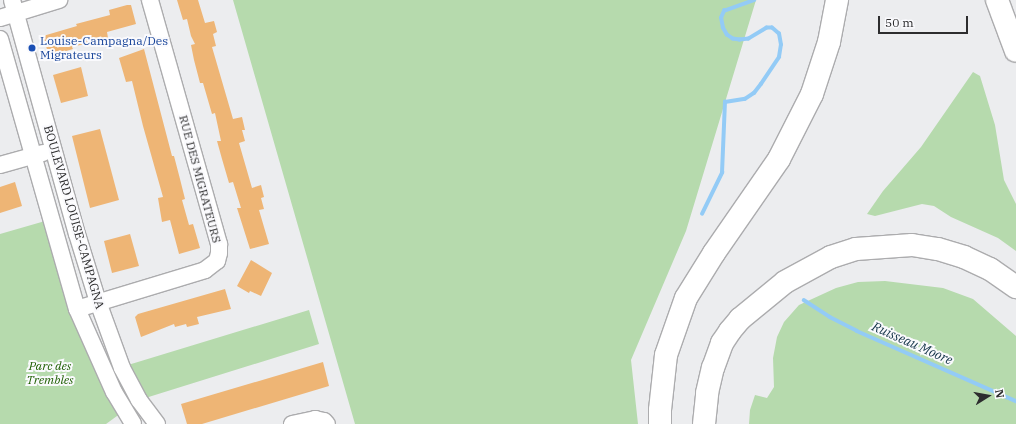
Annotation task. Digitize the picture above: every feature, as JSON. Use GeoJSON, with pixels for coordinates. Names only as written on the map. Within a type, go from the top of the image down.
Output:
{"type":"FeatureCollection","features":[{"type":"Feature","properties":{"kind":"highway"},"geometry":{"type":"LineString","coordinates":[[660,424],[660,410],[666,356],[686,298],[714,253],[779,158],[812,94],[829,42],[837,0]]}},
{"type":"Feature","properties":{"kind":"highway"},"geometry":{"type":"LineString","coordinates":[[997,0],[1016,51]]}},
{"type":"Feature","properties":{"kind":"highway"},"geometry":{"type":"LineString","coordinates":[[704,424],[707,393],[713,368],[722,343],[730,331],[740,319],[785,282],[831,257],[856,249],[887,245],[919,246],[938,249],[964,257],[990,269],[1016,286]]}},
{"type":"Feature","properties":{"kind":"street"},"geometry":{"type":"LineString","coordinates":[[0,18],[14,6],[59,0]]}},
{"type":"Feature","properties":{"kind":"street","name":"RUE DES MIGRATEURS"},"geometry":{"type":"LineString","coordinates":[[76,309],[205,270],[217,261],[219,253],[219,244],[150,0]]}},
{"type":"Feature","properties":{"kind":"street","name":"BOULEVARD LOUISE-CAMPAGNA"},"geometry":{"type":"LineString","coordinates":[[14,6],[53,150],[98,302],[122,368],[139,400],[157,424]]}},
{"type":"Feature","properties":{"kind":"street","name":"BOULEVARD LOUISE-CAMPAGNA"},"geometry":{"type":"LineString","coordinates":[[0,39],[76,309],[114,392],[133,424]]}},
{"type":"Feature","properties":{"kind":"street"},"geometry":{"type":"LineString","coordinates":[[0,165],[53,150]]}},
{"type":"Feature","properties":{"kind":"street"},"geometry":{"type":"LineString","coordinates":[[292,424],[315,419],[324,421],[328,424]]}},
{"type":"Feature","properties":{"kind":"green space"},"geometry":{"type":"Polygon","coordinates":[[[233,0],[756,0],[686,231],[631,360],[638,424],[355,424],[233,0]]]}},
{"type":"Feature","properties":{"kind":"green space"},"geometry":{"type":"Polygon","coordinates":[[[973,72],[980,76],[995,125],[1004,180],[1016,204],[1016,251],[998,238],[951,217],[934,206],[922,204],[875,216],[867,214],[883,191],[921,147],[973,72]]]}},
{"type":"Feature","properties":{"kind":"green space","name":"Parc des Trembles"},"geometry":{"type":"Polygon","coordinates":[[[52,219],[105,372],[309,310],[319,344],[139,400],[106,424],[0,424],[0,234],[52,219]]]}},
{"type":"Feature","properties":{"kind":"green space"},"geometry":{"type":"Polygon","coordinates":[[[885,281],[943,288],[973,299],[1016,336],[1016,424],[749,424],[750,410],[755,395],[767,398],[774,387],[773,358],[777,337],[784,322],[799,305],[836,288],[858,282],[885,281]]]}},
{"type":"Feature","properties":{"kind":"building"},"geometry":{"type":"Polygon","coordinates":[[[177,0],[198,0],[205,23],[214,21],[217,32],[213,34],[216,46],[212,47],[233,119],[242,117],[245,130],[242,130],[245,141],[239,143],[252,188],[261,185],[264,197],[261,198],[264,209],[259,210],[269,244],[250,249],[237,208],[241,208],[233,182],[229,183],[217,141],[221,141],[215,113],[212,114],[203,83],[200,83],[191,45],[195,44],[191,36],[187,19],[183,20],[177,0]]]}},
{"type":"Feature","properties":{"kind":"building"},"geometry":{"type":"Polygon","coordinates":[[[131,5],[136,24],[107,32],[108,38],[72,47],[73,49],[49,56],[43,36],[77,26],[76,24],[110,15],[109,10],[131,5]]]}},
{"type":"Feature","properties":{"kind":"building"},"geometry":{"type":"Polygon","coordinates":[[[144,49],[172,156],[174,156],[180,179],[185,199],[182,200],[189,225],[193,224],[200,248],[179,254],[170,220],[162,222],[158,198],[163,197],[132,81],[126,82],[119,58],[144,49]]]}},
{"type":"Feature","properties":{"kind":"building"},"geometry":{"type":"Polygon","coordinates":[[[81,67],[88,96],[61,103],[53,75],[81,67]]]}},
{"type":"Feature","properties":{"kind":"building"},"geometry":{"type":"Polygon","coordinates":[[[100,129],[119,200],[90,208],[72,136],[100,129]]]}},
{"type":"Feature","properties":{"kind":"building"},"geometry":{"type":"Polygon","coordinates":[[[15,182],[22,206],[0,213],[0,187],[15,182]]]}},
{"type":"Feature","properties":{"kind":"building"},"geometry":{"type":"Polygon","coordinates":[[[130,234],[139,266],[112,273],[104,241],[130,234]]]}},
{"type":"Feature","properties":{"kind":"building"},"geometry":{"type":"Polygon","coordinates":[[[251,260],[272,273],[261,296],[250,291],[249,293],[237,286],[251,260]]]}},
{"type":"Feature","properties":{"kind":"building"},"geometry":{"type":"Polygon","coordinates":[[[225,289],[231,309],[197,317],[199,324],[187,327],[186,324],[175,327],[174,324],[141,337],[135,317],[138,314],[225,289]]]}},
{"type":"Feature","properties":{"kind":"building"},"geometry":{"type":"Polygon","coordinates":[[[323,362],[329,386],[202,424],[187,424],[181,404],[323,362]]]}},
{"type":"Feature","properties":{"kind":"waterway","name":"Ruisseau Moore"},"geometry":{"type":"LineString","coordinates":[[702,214],[722,173],[725,102],[745,99],[754,93],[779,57],[781,45],[779,34],[772,28],[767,28],[749,39],[740,40],[733,39],[727,35],[723,28],[721,18],[724,11],[754,0]]}},
{"type":"Feature","properties":{"kind":"waterway","name":"Ruisseau Moore"},"geometry":{"type":"LineString","coordinates":[[804,300],[830,317],[857,331],[1016,401]]}},
{"type":"Feature","properties":{"kind":"place","name":"Louise-Campagna/Des Migrateurs"},"geometry":{"type":"Point","coordinates":[32,48]}}]}
